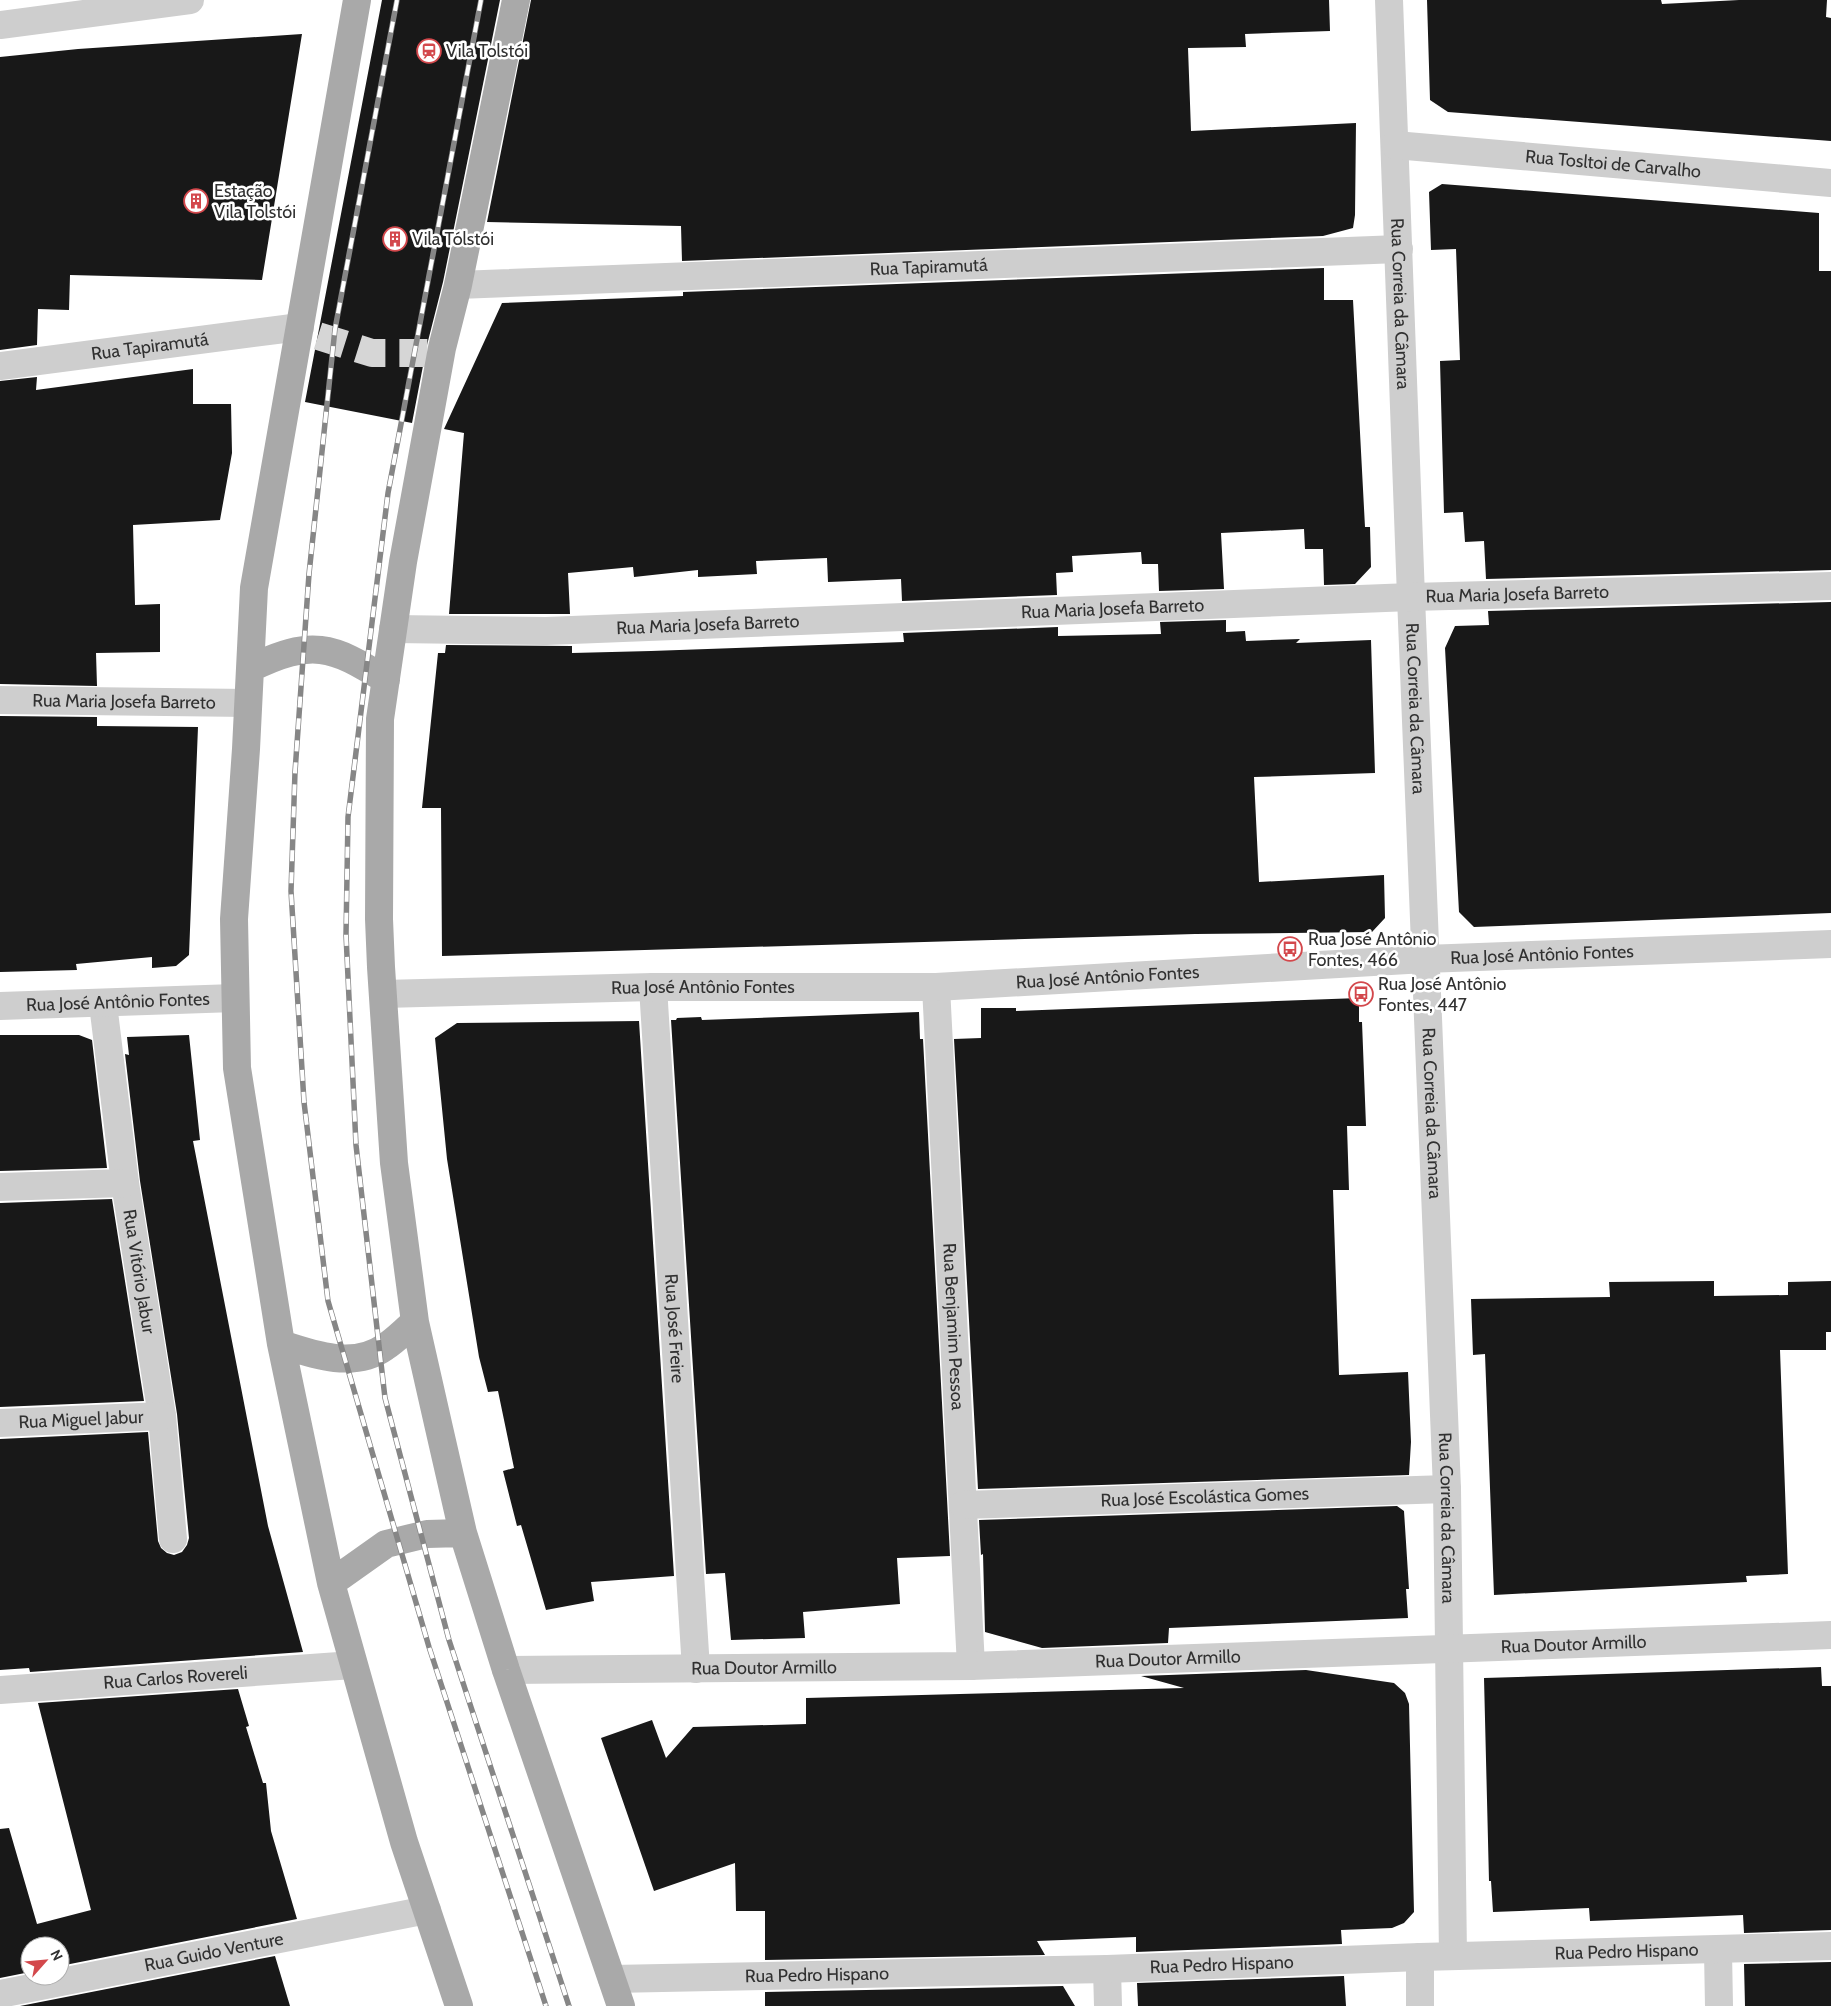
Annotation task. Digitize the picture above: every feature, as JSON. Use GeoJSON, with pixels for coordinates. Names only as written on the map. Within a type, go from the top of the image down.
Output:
{"type":"FeatureCollection","features":[{"type":"Feature","properties":{"kind":"main road"},"geometry":{"type":"LineString","coordinates":[[357,0],[309,331],[254,588],[234,919],[238,1068],[281,1344],[331,1583],[353,1665],[427,1910],[459,2006]]}},
{"type":"Feature","properties":{"kind":"main road"},"geometry":{"type":"LineString","coordinates":[[516,0],[458,285],[436,351],[393,629],[380,719],[379,919],[394,1163],[415,1322],[463,1533],[506,1670],[621,2006]]}},
{"type":"Feature","properties":{"kind":"main road"},"geometry":{"type":"LineString","coordinates":[[250,668],[276,656],[311,649],[329,650],[352,658],[386,680]]}},
{"type":"Feature","properties":{"kind":"main road"},"geometry":{"type":"LineString","coordinates":[[281,1344],[318,1357],[362,1357],[384,1348],[415,1322]]}},
{"type":"Feature","properties":{"kind":"main road"},"geometry":{"type":"LineString","coordinates":[[331,1583],[386,1544],[427,1534],[463,1533]]}},
{"type":"Feature","properties":{"kind":"street"},"geometry":{"type":"LineString","coordinates":[[0,25],[81,7],[190,0]]}},
{"type":"Feature","properties":{"kind":"street","name":"Rua Correia da Câmara"},"geometry":{"type":"LineString","coordinates":[[1389,0],[1410,597],[1447,1489],[1453,1956]]}},
{"type":"Feature","properties":{"kind":"street","name":"Rua Tosltoi de Carvalho"},"geometry":{"type":"LineString","coordinates":[[1395,145],[1831,183]]}},
{"type":"Feature","properties":{"kind":"street","name":"Rua Tapiramutá"},"geometry":{"type":"LineString","coordinates":[[458,285],[1399,249]]}},
{"type":"Feature","properties":{"kind":"street","name":"Rua Tapiramutá"},"geometry":{"type":"LineString","coordinates":[[0,366],[309,331]]}},
{"type":"Feature","properties":{"kind":"street","name":"Rua Maria Josefa Barreto"},"geometry":{"type":"LineString","coordinates":[[393,629],[546,632],[1410,597],[1831,586]]}},
{"type":"Feature","properties":{"kind":"street","name":"Rua Maria Josefa Barreto"},"geometry":{"type":"LineString","coordinates":[[0,700],[248,703]]}},
{"type":"Feature","properties":{"kind":"street","name":"Rua José Antônio Fontes"},"geometry":{"type":"LineString","coordinates":[[383,994],[653,987],[936,987],[1425,959],[1831,944]]}},
{"type":"Feature","properties":{"kind":"street","name":"Rua José Freire"},"geometry":{"type":"LineString","coordinates":[[653,987],[696,1669]]}},
{"type":"Feature","properties":{"kind":"street","name":"Rua Benjamim Pessoa"},"geometry":{"type":"LineString","coordinates":[[936,987],[971,1666]]}},
{"type":"Feature","properties":{"kind":"street","name":"Rua José Antônio Fontes"},"geometry":{"type":"LineString","coordinates":[[0,1006],[103,1004],[235,998]]}},
{"type":"Feature","properties":{"kind":"street","name":"Rua Vitório Jabur"},"geometry":{"type":"LineString","coordinates":[[103,1004],[125,1183],[162,1416],[173,1539]]}},
{"type":"Feature","properties":{"kind":"street"},"geometry":{"type":"LineString","coordinates":[[0,1187],[125,1183]]}},
{"type":"Feature","properties":{"kind":"street","name":"Rua Miguel Jabur"},"geometry":{"type":"LineString","coordinates":[[0,1423],[162,1416]]}},
{"type":"Feature","properties":{"kind":"street","name":"Rua José Escolástica Gomes"},"geometry":{"type":"LineString","coordinates":[[963,1505],[1447,1489]]}},
{"type":"Feature","properties":{"kind":"street","name":"Rua Doutor Armillo"},"geometry":{"type":"LineString","coordinates":[[506,1670],[971,1666],[1831,1635]]}},
{"type":"Feature","properties":{"kind":"street","name":"Rua Carlos Rovereli"},"geometry":{"type":"LineString","coordinates":[[0,1690],[353,1665]]}},
{"type":"Feature","properties":{"kind":"street","name":"Rua Guido Venture"},"geometry":{"type":"LineString","coordinates":[[0,1994],[427,1910]]}},
{"type":"Feature","properties":{"kind":"street","name":"Rua Pedro Hispano"},"geometry":{"type":"LineString","coordinates":[[612,1979],[1107,1969],[1420,1956],[1718,1951],[1831,1946]]}},
{"type":"Feature","properties":{"kind":"street"},"geometry":{"type":"LineString","coordinates":[[1718,1951],[1720,2006]]}},
{"type":"Feature","properties":{"kind":"street"},"geometry":{"type":"LineString","coordinates":[[1420,1956],[1420,2006]]}},
{"type":"Feature","properties":{"kind":"street"},"geometry":{"type":"LineString","coordinates":[[1107,1969],[1108,2006]]}},
{"type":"Feature","properties":{"kind":"building","name":"Vila Tólstói"},"geometry":{"type":"Polygon","coordinates":[[[382,0],[500,0],[443,282],[427,345],[412,423],[305,402],[382,0]]]}},
{"type":"Feature","properties":{"kind":"building"},"geometry":{"type":"Polygon","coordinates":[[[531,0],[1329,0],[1330,31],[1245,34],[1246,47],[1188,48],[1191,131],[1356,123],[1355,215],[1353,228],[1323,236],[682,261],[681,226],[487,222],[531,0]]]}},
{"type":"Feature","properties":{"kind":"building"},"geometry":{"type":"Polygon","coordinates":[[[1427,0],[1661,0],[1662,4],[1739,0],[1827,0],[1826,17],[1831,18],[1831,141],[1448,112],[1430,100],[1427,0]]]}},
{"type":"Feature","properties":{"kind":"building"},"geometry":{"type":"Polygon","coordinates":[[[302,34],[262,280],[70,275],[69,310],[38,309],[37,345],[0,350],[0,57],[78,49],[302,34]]]}},
{"type":"Feature","properties":{"kind":"building"},"geometry":{"type":"Polygon","coordinates":[[[1442,184],[1819,213],[1819,271],[1831,271],[1831,570],[1486,579],[1484,541],[1465,542],[1463,512],[1444,513],[1440,361],[1460,360],[1456,249],[1431,250],[1429,192],[1442,184]]]}},
{"type":"Feature","properties":{"kind":"building"},"geometry":{"type":"Polygon","coordinates":[[[1324,268],[1324,300],[1353,300],[1365,527],[1370,527],[1371,567],[1355,584],[1324,585],[1323,549],[1305,549],[1304,529],[1221,533],[1224,589],[1159,591],[1158,564],[1142,564],[1141,552],[1072,556],[1073,572],[1056,573],[1057,595],[902,601],[901,579],[828,582],[827,558],[756,561],[757,574],[698,577],[698,570],[634,577],[633,567],[568,573],[570,614],[449,614],[464,433],[444,429],[502,303],[683,296],[683,292],[1324,268]]]}},
{"type":"Feature","properties":{"kind":"building"},"geometry":{"type":"Polygon","coordinates":[[[193,369],[193,404],[231,404],[232,453],[220,520],[133,525],[135,605],[160,604],[160,652],[96,653],[97,686],[0,684],[0,381],[37,377],[36,390],[193,369]]]}},
{"type":"Feature","properties":{"kind":"building"},"geometry":{"type":"Polygon","coordinates":[[[1831,602],[1831,913],[1474,927],[1459,912],[1445,648],[1455,626],[1489,625],[1488,611],[1831,602]]]}},
{"type":"Feature","properties":{"kind":"building"},"geometry":{"type":"Polygon","coordinates":[[[1226,620],[1226,632],[1245,631],[1246,641],[1300,639],[1296,643],[1371,640],[1375,773],[1254,777],[1259,882],[1384,875],[1385,918],[1372,932],[1195,934],[442,956],[441,808],[422,808],[438,653],[445,653],[446,645],[572,646],[572,653],[651,651],[904,642],[903,633],[1058,627],[1058,636],[1161,634],[1160,622],[1226,620]]]}},
{"type":"Feature","properties":{"kind":"building"},"geometry":{"type":"Polygon","coordinates":[[[0,716],[97,717],[97,726],[198,727],[189,955],[176,966],[152,968],[152,957],[76,964],[77,970],[0,972],[0,716]]]}},
{"type":"Feature","properties":{"kind":"building"},"geometry":{"type":"Polygon","coordinates":[[[1359,998],[1359,1022],[1362,1022],[1366,1126],[1347,1126],[1349,1190],[1333,1190],[1339,1375],[1408,1372],[1411,1442],[1409,1475],[978,1489],[954,1039],[981,1038],[981,1008],[1016,1008],[1016,1011],[1359,998]]]}},
{"type":"Feature","properties":{"kind":"building"},"geometry":{"type":"Polygon","coordinates":[[[919,1012],[920,1039],[923,1039],[950,1556],[897,1558],[900,1604],[803,1612],[805,1638],[731,1640],[725,1573],[706,1574],[671,1020],[701,1017],[702,1020],[919,1012]]]}},
{"type":"Feature","properties":{"kind":"building"},"geometry":{"type":"Polygon","coordinates":[[[639,1021],[674,1576],[591,1582],[594,1601],[546,1610],[521,1525],[517,1526],[503,1471],[514,1468],[498,1391],[488,1392],[479,1357],[447,1159],[435,1038],[457,1023],[639,1021]]]}},
{"type":"Feature","properties":{"kind":"building"},"geometry":{"type":"Polygon","coordinates":[[[0,1035],[79,1035],[92,1040],[107,1168],[0,1171],[0,1035]]]}},
{"type":"Feature","properties":{"kind":"building"},"geometry":{"type":"Polygon","coordinates":[[[189,1035],[200,1140],[193,1141],[268,1526],[303,1652],[30,1672],[29,1668],[0,1670],[0,1439],[148,1432],[158,1541],[161,1548],[167,1553],[174,1555],[182,1552],[187,1545],[189,1538],[177,1414],[140,1181],[125,1054],[129,1055],[127,1037],[189,1035]]]}},
{"type":"Feature","properties":{"kind":"building"},"geometry":{"type":"Polygon","coordinates":[[[112,1199],[144,1401],[0,1407],[0,1203],[112,1199]]]}},
{"type":"Feature","properties":{"kind":"building"},"geometry":{"type":"Polygon","coordinates":[[[1714,1281],[1714,1296],[1788,1295],[1788,1282],[1831,1281],[1831,1332],[1826,1332],[1826,1350],[1780,1350],[1788,1574],[1746,1576],[1747,1582],[1494,1595],[1485,1354],[1473,1355],[1471,1299],[1610,1297],[1609,1282],[1714,1281]]]}},
{"type":"Feature","properties":{"kind":"building"},"geometry":{"type":"Polygon","coordinates":[[[1397,1506],[1404,1511],[1409,1589],[1406,1589],[1408,1618],[1169,1628],[1168,1643],[1042,1648],[985,1632],[983,1554],[981,1555],[979,1520],[1397,1506]]]}},
{"type":"Feature","properties":{"kind":"building"},"geometry":{"type":"Polygon","coordinates":[[[1821,1667],[1822,1686],[1831,1686],[1831,1930],[1744,1933],[1743,1915],[1590,1921],[1589,1908],[1493,1912],[1491,1881],[1489,1881],[1484,1678],[1821,1667]]]}},
{"type":"Feature","properties":{"kind":"building"},"geometry":{"type":"Polygon","coordinates":[[[1306,1670],[1394,1683],[1405,1693],[1409,1704],[1414,1912],[1404,1923],[1392,1928],[1341,1930],[1342,1944],[1136,1952],[1136,1937],[1037,1941],[1045,1955],[765,1960],[765,1911],[736,1911],[735,1863],[654,1891],[601,1738],[652,1720],[666,1758],[693,1727],[806,1724],[806,1698],[1184,1688],[1141,1676],[1306,1670]]]}},
{"type":"Feature","properties":{"kind":"building"},"geometry":{"type":"Polygon","coordinates":[[[238,1689],[249,1726],[246,1727],[263,1783],[266,1783],[271,1831],[297,1919],[70,1964],[70,1936],[20,1936],[20,1974],[0,1978],[0,1829],[9,1828],[37,1924],[91,1910],[38,1703],[238,1689]]]}},
{"type":"Feature","properties":{"kind":"building"},"geometry":{"type":"Polygon","coordinates":[[[275,1956],[290,2006],[20,2006],[275,1956]]]}},
{"type":"Feature","properties":{"kind":"building"},"geometry":{"type":"Polygon","coordinates":[[[1831,1962],[1831,2006],[1745,2006],[1744,1964],[1831,1962]]]}},
{"type":"Feature","properties":{"kind":"building"},"geometry":{"type":"Polygon","coordinates":[[[1344,1976],[1346,2006],[1138,2006],[1137,1983],[1344,1976]]]}},
{"type":"Feature","properties":{"kind":"building"},"geometry":{"type":"Polygon","coordinates":[[[1063,1986],[1075,2006],[765,2006],[765,1992],[1063,1986]]]}},
{"type":"Feature","properties":{"kind":"tunnel"},"geometry":{"type":"LineString","coordinates":[[318,336],[372,353],[431,353]]}},
{"type":"Feature","properties":{"kind":"railway"},"geometry":{"type":"LineString","coordinates":[[397,0],[335,329],[309,574],[295,772],[291,891],[304,1102],[328,1301],[429,1647],[546,2006]]}},
{"type":"Feature","properties":{"kind":"railway"},"geometry":{"type":"LineString","coordinates":[[481,0],[388,493],[348,817],[346,935],[356,1145],[385,1398],[449,1640],[569,2006]]}},
{"type":"Feature","properties":{"kind":"place","name":"Vila Tolstói"},"geometry":{"type":"Point","coordinates":[429,51]}},
{"type":"Feature","properties":{"kind":"place","name":"Estação Vila Tolstói"},"geometry":{"type":"Point","coordinates":[196,201]}},
{"type":"Feature","properties":{"kind":"place","name":"Vila Tólstói"},"geometry":{"type":"Point","coordinates":[395,239]}},
{"type":"Feature","properties":{"kind":"place","name":"Rua José Antônio Fontes, 466"},"geometry":{"type":"Point","coordinates":[1290,949]}},
{"type":"Feature","properties":{"kind":"place","name":"Rua José Antônio Fontes, 447"},"geometry":{"type":"Point","coordinates":[1361,994]}}]}
